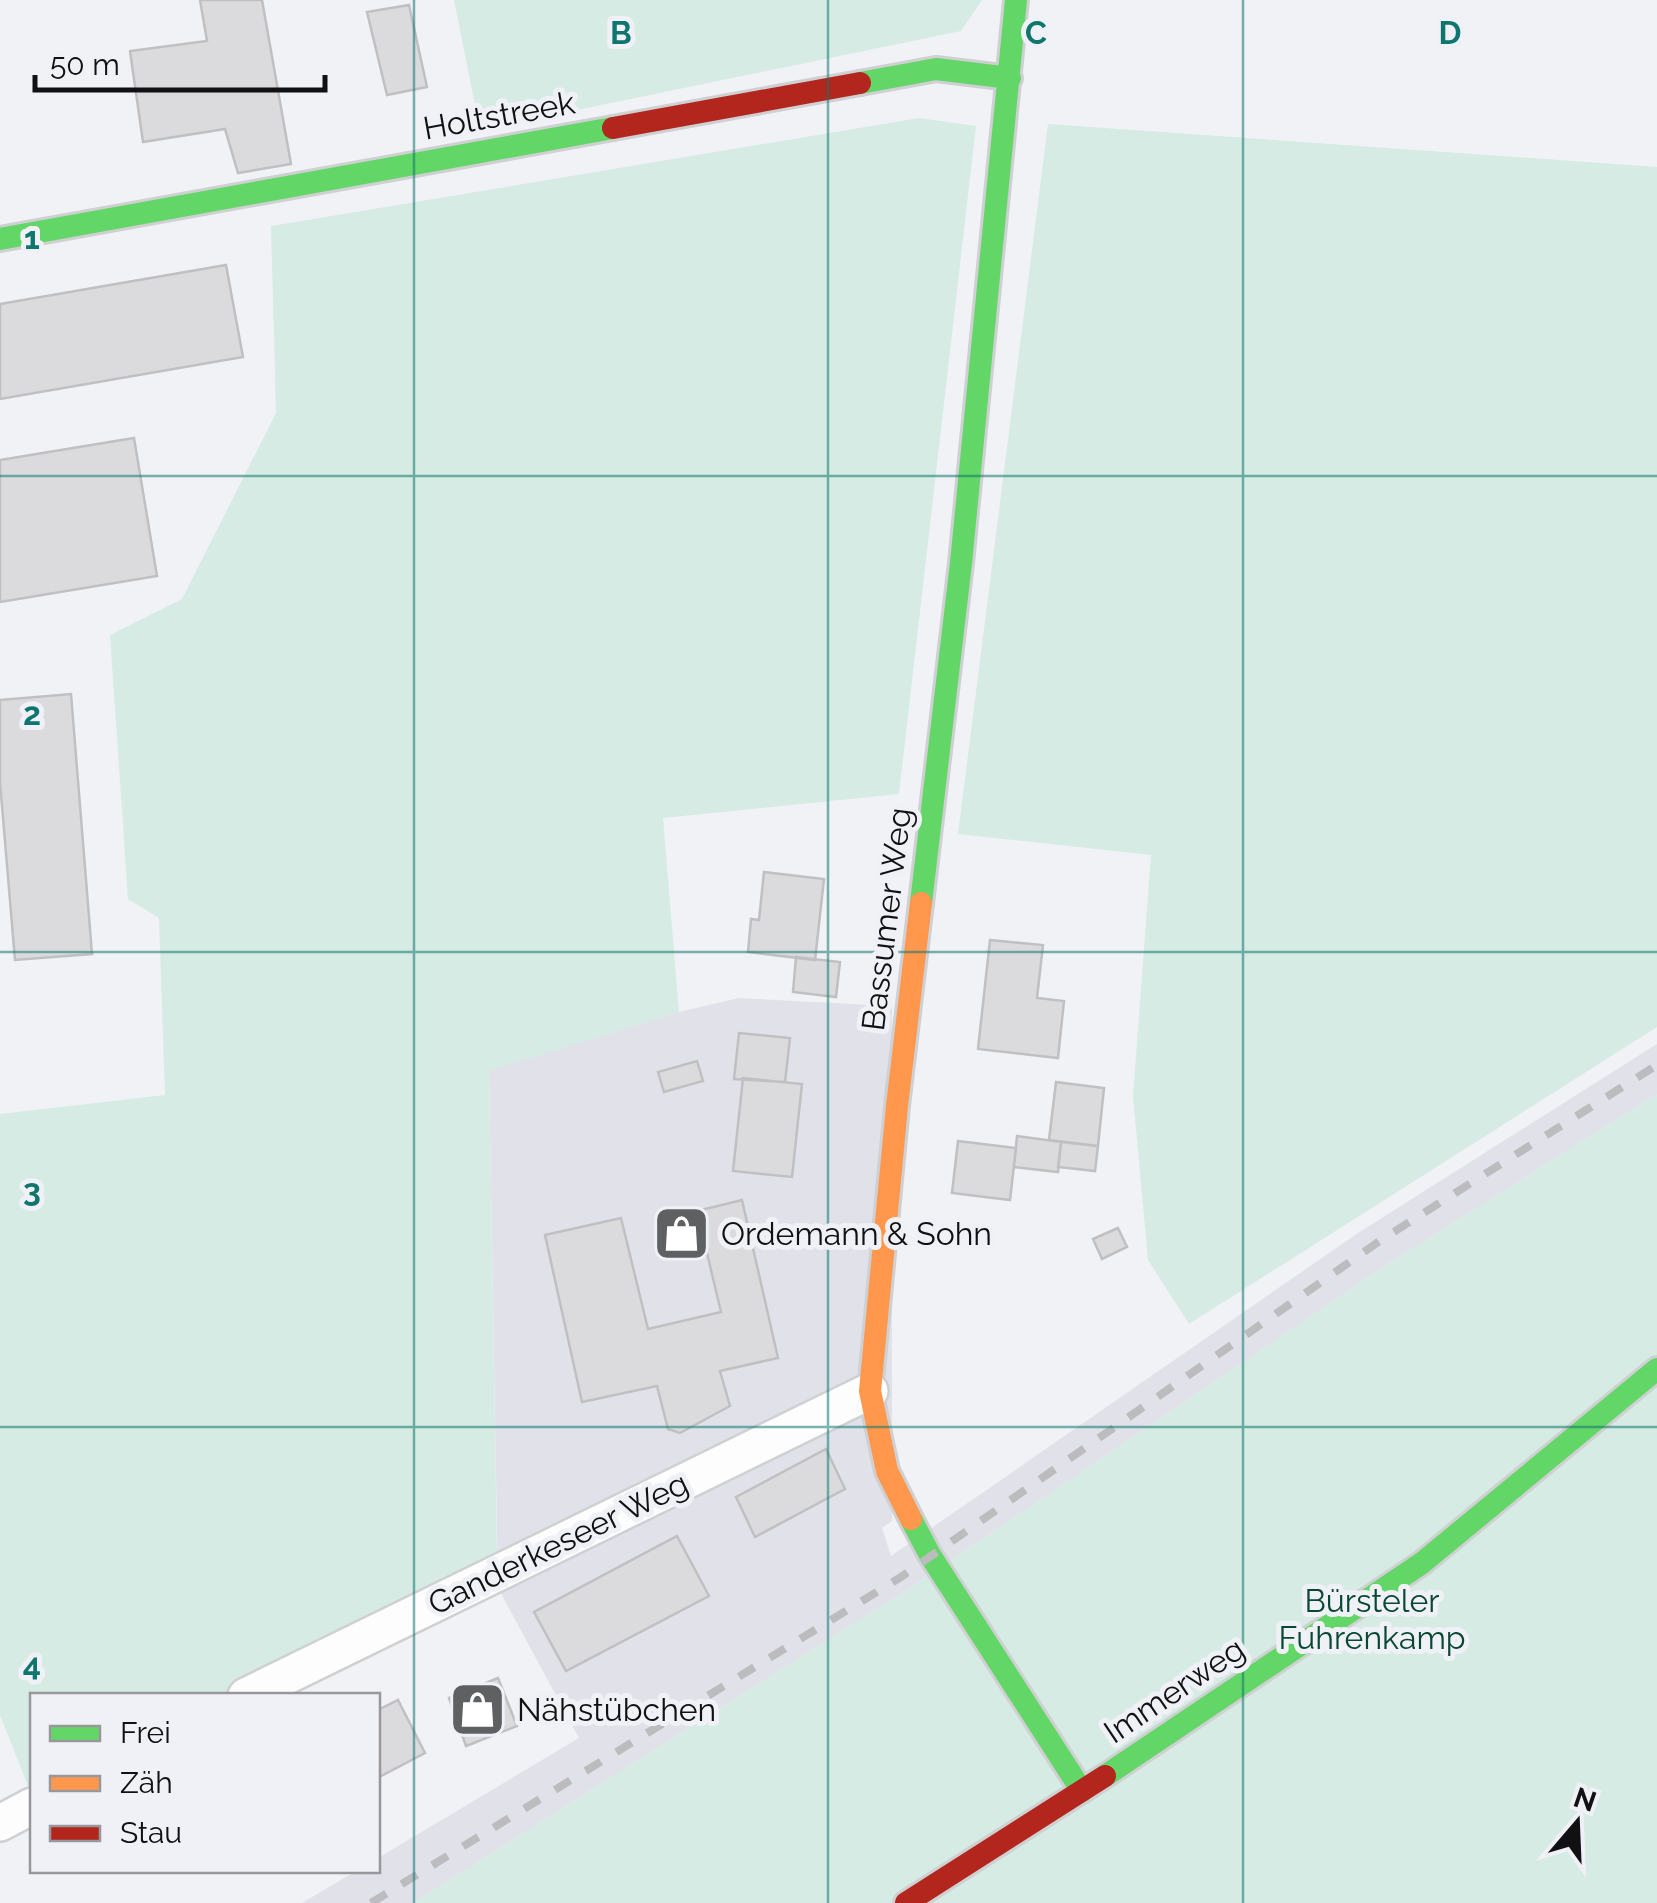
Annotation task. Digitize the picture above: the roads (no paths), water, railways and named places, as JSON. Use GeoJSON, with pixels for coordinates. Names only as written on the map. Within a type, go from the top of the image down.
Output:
{"type":"FeatureCollection","features":[{"type":"Feature","properties":{"kind":"street","name":"Bassumer Weg"},"geometry":{"type":"LineString","coordinates":[[1016,0],[960,563],[897,1106],[870,1390],[887,1471],[930,1555],[1082,1790]]}},
{"type":"Feature","properties":{"kind":"street","name":"Holtstreek"},"geometry":{"type":"LineString","coordinates":[[0,239],[936,70],[1010,78]]}},
{"type":"Feature","properties":{"kind":"street","name":"Immerweg"},"geometry":{"type":"LineString","coordinates":[[906,1903],[1422,1563],[1657,1368]]}},
{"type":"Feature","properties":{"kind":"street","name":"Ganderkeseer Weg"},"geometry":{"type":"LineString","coordinates":[[252,1693],[870,1390]]}},
{"type":"Feature","properties":{"kind":"street"},"geometry":{"type":"LineString","coordinates":[[0,1823],[30,1807]]}},
{"type":"Feature","properties":{"kind":"railway"},"geometry":{"type":"LineString","coordinates":[[371,1903],[901,1577],[1381,1240],[1657,1065]]}},
{"type":"Feature","properties":{"kind":"place","name":"Ordemann & Sohn"},"geometry":{"type":"Point","coordinates":[682,1233]}},
{"type":"Feature","properties":{"kind":"place","name":"Nähstübchen"},"geometry":{"type":"Point","coordinates":[478,1709]}},
{"type":"Feature","properties":{"kind":"park label","name":"Bürsteler Fuhrenkamp"},"geometry":{"type":"Point","coordinates":[1372,1618]}}]}
